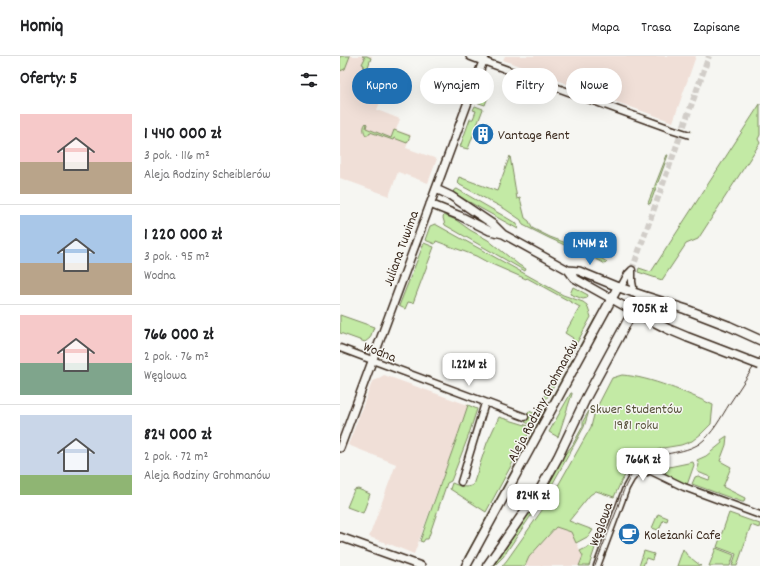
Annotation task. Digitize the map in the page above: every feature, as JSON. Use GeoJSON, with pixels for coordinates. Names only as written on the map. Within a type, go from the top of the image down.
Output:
{"type":"FeatureCollection","features":[{"type":"Feature","properties":{"kind":"main road"},"geometry":{"type":"LineString","coordinates":[[620,286],[641,295],[672,304],[760,340]]}},
{"type":"Feature","properties":{"kind":"main road","name":"Aleja Rodziny Grohmanów"},"geometry":{"type":"LineString","coordinates":[[467,565],[603,314],[620,286]]}},
{"type":"Feature","properties":{"kind":"main road"},"geometry":{"type":"LineString","coordinates":[[487,566],[541,488],[558,457],[578,413],[641,295]]}},
{"type":"Feature","properties":{"kind":"main road"},"geometry":{"type":"LineString","coordinates":[[633,311],[687,337],[760,365]]}},
{"type":"Feature","properties":{"kind":"street"},"geometry":{"type":"LineString","coordinates":[[470,56],[484,58],[690,135]]}},
{"type":"Feature","properties":{"kind":"street","name":"Juliana Tuwima"},"geometry":{"type":"LineString","coordinates":[[340,448],[484,58]]}},
{"type":"Feature","properties":{"kind":"street"},"geometry":{"type":"LineString","coordinates":[[436,188],[494,225],[503,234]]}},
{"type":"Feature","properties":{"kind":"street"},"geometry":{"type":"LineString","coordinates":[[430,204],[460,216],[490,231],[503,234],[568,270],[579,271],[607,284],[620,286],[632,270],[633,287]]}},
{"type":"Feature","properties":{"kind":"street"},"geometry":{"type":"LineString","coordinates":[[568,270],[574,278],[633,311]]}},
{"type":"Feature","properties":{"kind":"street","name":"Wodna"},"geometry":{"type":"LineString","coordinates":[[340,348],[524,417]]}},
{"type":"Feature","properties":{"kind":"street"},"geometry":{"type":"LineString","coordinates":[[461,482],[485,403]]}},
{"type":"Feature","properties":{"kind":"street"},"geometry":{"type":"LineString","coordinates":[[641,459],[646,459],[649,462],[649,470],[644,473],[638,471],[636,467],[637,462],[641,459]]}},
{"type":"Feature","properties":{"kind":"street"},"geometry":{"type":"LineString","coordinates":[[649,470],[684,487],[760,515]]}},
{"type":"Feature","properties":{"kind":"street","name":"Węglowa"},"geometry":{"type":"LineString","coordinates":[[598,566],[626,488],[638,471]]}},
{"type":"Feature","properties":{"kind":"street"},"geometry":{"type":"LineString","coordinates":[[340,537],[421,566]]}},
{"type":"Feature","properties":{"kind":"shaded area"},"geometry":{"type":"Polygon","coordinates":[[[340,56],[372,56],[368,68],[352,68],[352,104],[379,104],[377,110],[400,119],[396,130],[411,135],[406,148],[437,159],[428,183],[398,172],[389,196],[340,178],[340,56]]]}},
{"type":"Feature","properties":{"kind":"shaded area"},"geometry":{"type":"Polygon","coordinates":[[[505,56],[696,56],[673,122],[622,104],[622,68],[566,68],[566,83],[558,80],[558,68],[524,68],[503,60],[505,56]]]}},
{"type":"Feature","properties":{"kind":"shaded area"},"geometry":{"type":"Polygon","coordinates":[[[384,375],[468,405],[414,554],[387,543],[386,545],[384,542],[369,537],[396,464],[348,445],[372,382],[384,375]]]}},
{"type":"Feature","properties":{"kind":"shaded area"},"geometry":{"type":"Polygon","coordinates":[[[556,527],[571,532],[583,556],[579,566],[525,566],[529,557],[556,527]]]}},
{"type":"Feature","properties":{"kind":"green space"},"geometry":{"type":"Polygon","coordinates":[[[340,56],[350,56],[345,69],[340,71],[340,56]]]}},
{"type":"Feature","properties":{"kind":"green space"},"geometry":{"type":"Polygon","coordinates":[[[362,56],[371,58],[368,68],[363,68],[364,65],[362,64],[365,58],[362,56]]]}},
{"type":"Feature","properties":{"kind":"green space"},"geometry":{"type":"Polygon","coordinates":[[[760,104],[760,135],[758,139],[760,143],[698,239],[686,244],[662,280],[638,272],[639,268],[651,272],[760,104]]]}},
{"type":"Feature","properties":{"kind":"green space"},"geometry":{"type":"Polygon","coordinates":[[[475,106],[483,109],[468,149],[460,147],[470,119],[473,119],[476,111],[473,110],[475,106]]]}},
{"type":"Feature","properties":{"kind":"green space"},"geometry":{"type":"Polygon","coordinates":[[[366,123],[366,128],[391,138],[394,130],[410,136],[407,143],[370,132],[366,135],[364,132],[364,126],[366,123]]]}},
{"type":"Feature","properties":{"kind":"green space"},"geometry":{"type":"Polygon","coordinates":[[[668,155],[650,204],[648,203],[668,155]]]}},
{"type":"Feature","properties":{"kind":"green space"},"geometry":{"type":"Polygon","coordinates":[[[510,156],[517,199],[520,198],[525,218],[529,221],[532,228],[550,237],[593,253],[593,251],[600,254],[599,257],[607,262],[605,264],[523,225],[521,220],[505,209],[457,182],[459,177],[497,191],[510,156]]]}},
{"type":"Feature","properties":{"kind":"green space"},"geometry":{"type":"Polygon","coordinates":[[[457,189],[517,224],[518,229],[453,193],[454,190],[457,189]]]}},
{"type":"Feature","properties":{"kind":"green space"},"geometry":{"type":"Polygon","coordinates":[[[444,215],[456,220],[488,240],[526,269],[525,271],[445,225],[443,218],[444,215]]]}},
{"type":"Feature","properties":{"kind":"green space"},"geometry":{"type":"Polygon","coordinates":[[[435,224],[563,295],[583,302],[587,305],[591,317],[532,425],[525,422],[529,411],[536,414],[573,338],[565,333],[580,307],[527,278],[526,279],[476,256],[436,241],[435,244],[425,240],[430,226],[435,224]]]}},
{"type":"Feature","properties":{"kind":"green space"},"geometry":{"type":"Polygon","coordinates":[[[424,243],[434,247],[413,303],[408,302],[405,309],[399,306],[424,243]]]}},
{"type":"Feature","properties":{"kind":"green space"},"geometry":{"type":"Polygon","coordinates":[[[573,287],[588,295],[587,298],[583,299],[570,294],[573,287]]]}},
{"type":"Feature","properties":{"kind":"green space"},"geometry":{"type":"Polygon","coordinates":[[[340,315],[374,327],[370,338],[365,342],[340,333],[340,315]]]}},
{"type":"Feature","properties":{"kind":"green space"},"geometry":{"type":"Polygon","coordinates":[[[595,318],[481,531],[465,557],[595,318]]]}},
{"type":"Feature","properties":{"kind":"green space","name":"Skwer Studentów 1981 roku"},"geometry":{"type":"Polygon","coordinates":[[[622,375],[657,382],[713,405],[711,424],[692,441],[681,445],[663,448],[650,453],[636,455],[630,463],[629,469],[614,497],[596,491],[590,495],[569,521],[593,530],[589,536],[576,543],[571,532],[556,527],[529,557],[525,566],[502,566],[552,496],[591,427],[595,411],[612,378],[622,375]]]}},
{"type":"Feature","properties":{"kind":"green space"},"geometry":{"type":"Polygon","coordinates":[[[571,393],[572,394],[558,437],[549,432],[571,393]]]}},
{"type":"Feature","properties":{"kind":"green space"},"geometry":{"type":"Polygon","coordinates":[[[468,405],[477,409],[468,437],[451,481],[447,483],[428,539],[425,539],[423,542],[420,541],[459,432],[468,405]]]}},
{"type":"Feature","properties":{"kind":"green space"},"geometry":{"type":"Polygon","coordinates":[[[589,411],[584,427],[553,483],[503,557],[493,566],[546,489],[564,455],[572,446],[589,411]]]}},
{"type":"Feature","properties":{"kind":"green space"},"geometry":{"type":"Polygon","coordinates":[[[499,417],[532,427],[486,512],[450,489],[452,483],[465,487],[473,485],[487,443],[499,417]]]}},
{"type":"Feature","properties":{"kind":"green space"},"geometry":{"type":"Polygon","coordinates":[[[727,436],[726,445],[720,461],[731,467],[723,487],[745,498],[744,502],[692,484],[695,477],[698,476],[709,480],[710,477],[698,472],[697,470],[699,465],[697,460],[706,456],[722,443],[721,440],[727,436]]]}},
{"type":"Feature","properties":{"kind":"green space"},"geometry":{"type":"Polygon","coordinates":[[[693,462],[694,465],[687,485],[665,474],[669,467],[693,462]]]}},
{"type":"Feature","properties":{"kind":"green space"},"geometry":{"type":"Polygon","coordinates":[[[358,489],[370,494],[363,513],[347,507],[354,490],[358,489]]]}},
{"type":"Feature","properties":{"kind":"green space"},"geometry":{"type":"Polygon","coordinates":[[[729,513],[760,524],[759,528],[751,525],[737,566],[732,566],[736,554],[717,547],[729,513]]]}},
{"type":"Feature","properties":{"kind":"green space"},"geometry":{"type":"Polygon","coordinates":[[[658,514],[668,518],[667,521],[663,520],[658,530],[652,528],[658,514]]]}},
{"type":"Feature","properties":{"kind":"green space"},"geometry":{"type":"Polygon","coordinates":[[[590,546],[595,548],[589,566],[579,566],[583,556],[580,551],[590,546]]]}},
{"type":"Feature","properties":{"kind":"green space"},"geometry":{"type":"Polygon","coordinates":[[[716,548],[734,555],[730,566],[709,566],[716,548]]]}},
{"type":"Feature","properties":{"kind":"green space"},"geometry":{"type":"Polygon","coordinates":[[[683,549],[687,555],[701,566],[677,566],[683,549]]]}},
{"type":"Feature","properties":{"kind":"green space"},"geometry":{"type":"Polygon","coordinates":[[[644,551],[654,554],[652,560],[646,558],[643,566],[639,566],[644,551]]]}},
{"type":"Feature","properties":{"kind":"tunnel"},"geometry":{"type":"LineString","coordinates":[[632,270],[709,56]]}},
{"type":"Feature","properties":{"kind":"tram line"},"geometry":{"type":"LineString","coordinates":[[595,566],[624,490],[635,471],[650,459],[683,451],[699,444],[704,440],[716,425],[760,357]]}},
{"type":"Feature","properties":{"kind":"place","name":"Vantage Rent"},"geometry":{"type":"Point","coordinates":[483,134]}},
{"type":"Feature","properties":{"kind":"place","name":"Koleżanki Cafe"},"geometry":{"type":"Point","coordinates":[629,534]}}]}
